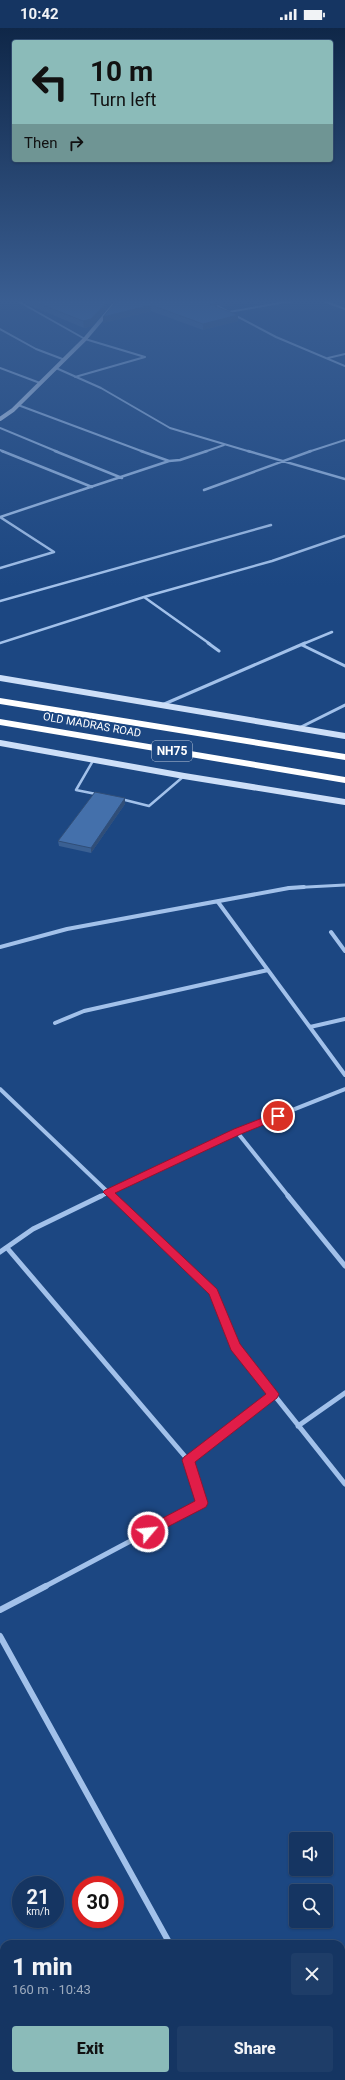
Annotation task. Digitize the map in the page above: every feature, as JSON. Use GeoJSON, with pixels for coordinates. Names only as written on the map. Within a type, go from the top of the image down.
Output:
{"type":"FeatureCollection","features":[{"type":"Feature","properties":{"kind":"highway","name":"OLD MADRAS ROAD"},"geometry":{"type":"LineString","coordinates":[[0,701],[345,757]]}},
{"type":"Feature","properties":{"kind":"highway","name":"OLD MADRAS ROAD"},"geometry":{"type":"LineString","coordinates":[[0,722],[345,780]]}},
{"type":"Feature","properties":{"kind":"street"},"geometry":{"type":"LineString","coordinates":[[0,419],[29,395]]}},
{"type":"Feature","properties":{"kind":"street"},"geometry":{"type":"LineString","coordinates":[[113,395],[170,428],[224,445],[345,479]]}},
{"type":"Feature","properties":{"kind":"street"},"geometry":{"type":"LineString","coordinates":[[18,405],[169,461]]}},
{"type":"Feature","properties":{"kind":"street"},"geometry":{"type":"LineString","coordinates":[[0,428],[122,478]]}},
{"type":"Feature","properties":{"kind":"street"},"geometry":{"type":"LineString","coordinates":[[204,490],[279,461],[345,440]]}},
{"type":"Feature","properties":{"kind":"street"},"geometry":{"type":"LineString","coordinates":[[0,517],[84,491],[169,461],[180,460],[224,445]]}},
{"type":"Feature","properties":{"kind":"street"},"geometry":{"type":"LineString","coordinates":[[0,450],[92,487]]}},
{"type":"Feature","properties":{"kind":"street"},"geometry":{"type":"LineString","coordinates":[[0,517],[54,552],[0,568]]}},
{"type":"Feature","properties":{"kind":"street"},"geometry":{"type":"LineString","coordinates":[[0,602],[120,566],[271,525]]}},
{"type":"Feature","properties":{"kind":"street"},"geometry":{"type":"LineString","coordinates":[[0,643],[144,597],[272,561],[345,536]]}},
{"type":"Feature","properties":{"kind":"street"},"geometry":{"type":"LineString","coordinates":[[144,597],[219,651]]}},
{"type":"Feature","properties":{"kind":"street"},"geometry":{"type":"LineString","coordinates":[[161,705],[332,632]]}},
{"type":"Feature","properties":{"kind":"street"},"geometry":{"type":"LineString","coordinates":[[302,645],[345,666]]}},
{"type":"Feature","properties":{"kind":"street"},"geometry":{"type":"LineString","coordinates":[[0,678],[345,736]]}},
{"type":"Feature","properties":{"kind":"street"},"geometry":{"type":"LineString","coordinates":[[299,728],[345,705]]}},
{"type":"Feature","properties":{"kind":"street"},"geometry":{"type":"LineString","coordinates":[[0,743],[184,776],[345,802]]}},
{"type":"Feature","properties":{"kind":"street"},"geometry":{"type":"LineString","coordinates":[[0,946],[67,929],[289,888],[345,885]]}},
{"type":"Feature","properties":{"kind":"street"},"geometry":{"type":"LineString","coordinates":[[218,902],[345,1075]]}},
{"type":"Feature","properties":{"kind":"street"},"geometry":{"type":"LineString","coordinates":[[331,932],[345,951]]}},
{"type":"Feature","properties":{"kind":"street"},"geometry":{"type":"LineString","coordinates":[[54,1023],[84,1011],[268,970]]}},
{"type":"Feature","properties":{"kind":"street"},"geometry":{"type":"LineString","coordinates":[[310,1027],[345,1019]]}},
{"type":"Feature","properties":{"kind":"street"},"geometry":{"type":"LineString","coordinates":[[0,1089],[213,1292],[235,1346],[345,1484]]}},
{"type":"Feature","properties":{"kind":"street"},"geometry":{"type":"LineString","coordinates":[[0,1252],[8,1248],[33,1229],[108,1192],[238,1132],[345,1089]]}},
{"type":"Feature","properties":{"kind":"street"},"geometry":{"type":"LineString","coordinates":[[238,1132],[345,1266]]}},
{"type":"Feature","properties":{"kind":"street"},"geometry":{"type":"LineString","coordinates":[[0,1610],[202,1503],[188,1460],[8,1248]]}},
{"type":"Feature","properties":{"kind":"street"},"geometry":{"type":"LineString","coordinates":[[298,1426],[345,1393]]}},
{"type":"Feature","properties":{"kind":"street"},"geometry":{"type":"LineString","coordinates":[[188,1460],[273,1394]]}},
{"type":"Feature","properties":{"kind":"street"},"geometry":{"type":"LineString","coordinates":[[0,1636],[168,1940]]}},
{"type":"Feature","properties":{"kind":"lane"},"geometry":{"type":"LineString","coordinates":[[94,759],[76,790],[98,794]]}},
{"type":"Feature","properties":{"kind":"lane"},"geometry":{"type":"LineString","coordinates":[[120,799],[150,806],[184,776]]}},
{"type":"Feature","properties":{"kind":"building"},"geometry":{"type":"Polygon","coordinates":[[[95,792],[125,798],[91,848],[58,841],[95,792]]]}},
{"type":"Feature","properties":{"kind":"route"},"geometry":{"type":"LineString","coordinates":[[148,1532],[202,1503],[188,1460],[273,1394],[235,1346],[213,1292],[108,1192],[238,1132],[278,1116]]}}]}
